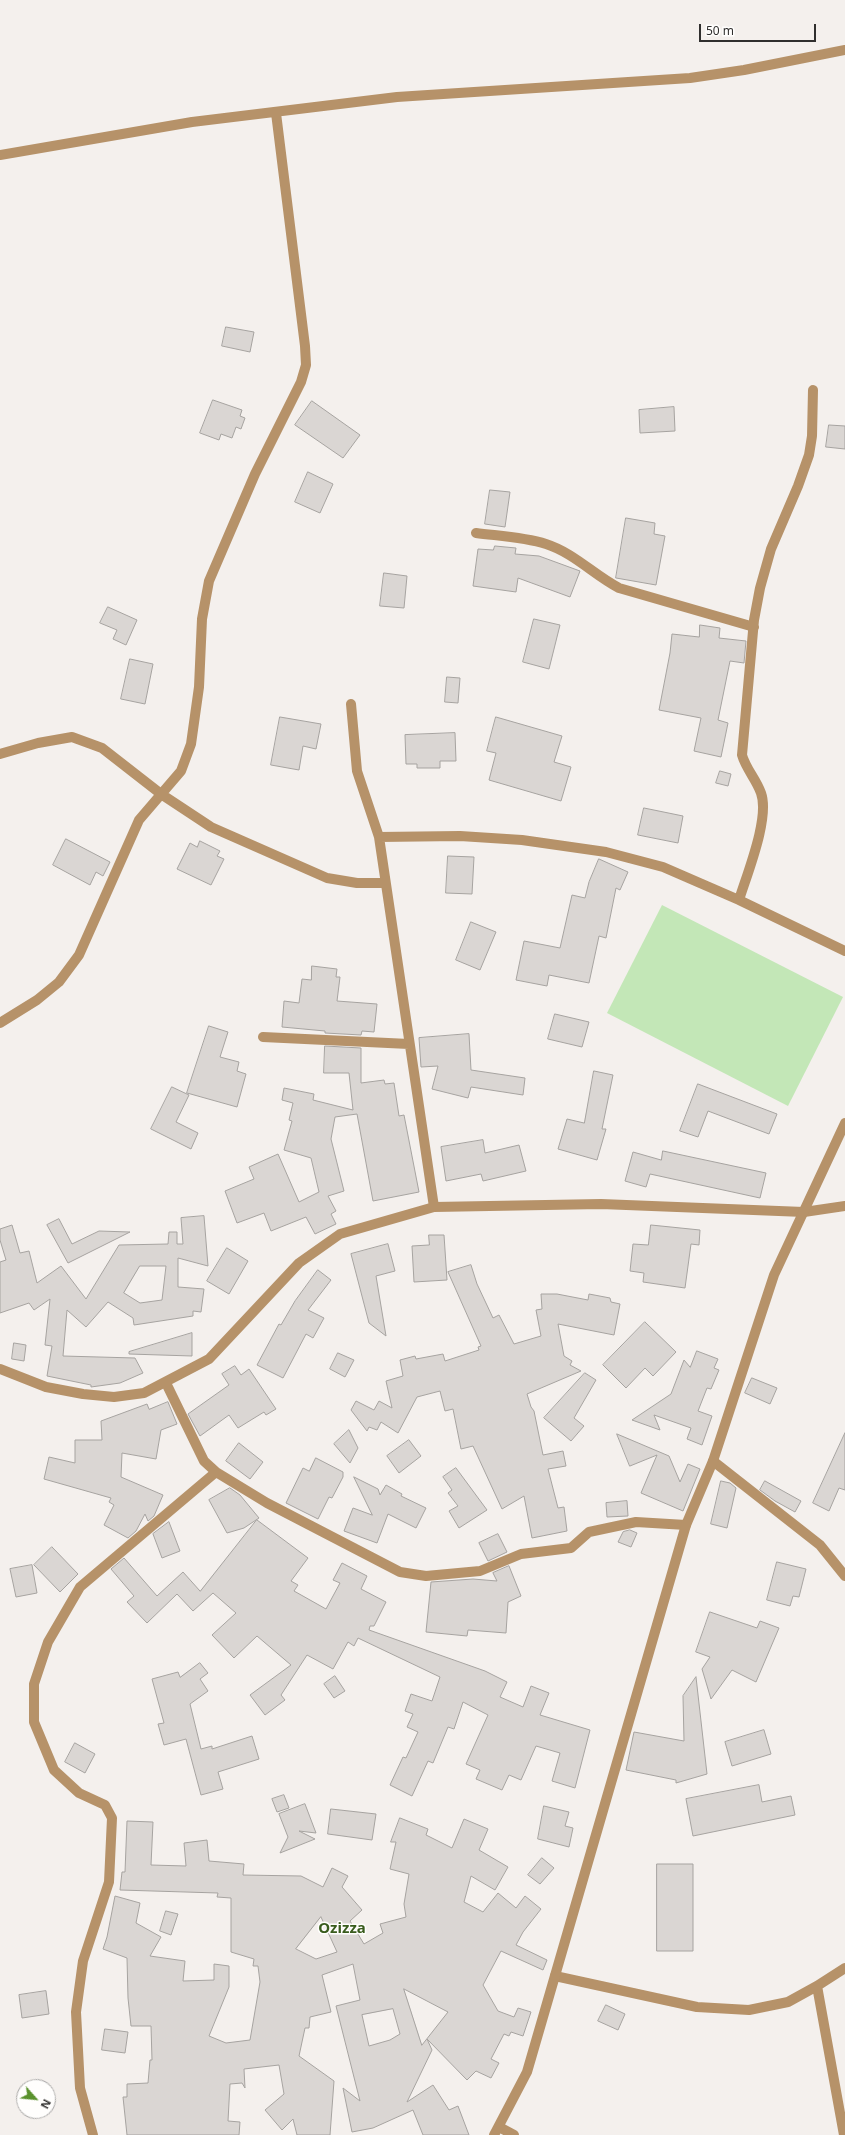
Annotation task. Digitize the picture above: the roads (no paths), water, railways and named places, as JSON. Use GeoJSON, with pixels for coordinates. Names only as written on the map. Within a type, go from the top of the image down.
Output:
{"type":"FeatureCollection","features":[{"type":"Feature","properties":{"kind":"street"},"geometry":{"type":"LineString","coordinates":[[0,155],[192,122],[276,113],[397,97],[690,78],[744,70],[845,50]]}},
{"type":"Feature","properties":{"kind":"street"},"geometry":{"type":"LineString","coordinates":[[0,1023],[37,1000],[59,982],[79,954],[139,820],[181,771],[192,744],[199,687],[202,619],[210,581],[255,474],[301,382],[306,365],[276,113]]}},
{"type":"Feature","properties":{"kind":"street"},"geometry":{"type":"LineString","coordinates":[[739,900],[762,824],[763,806],[762,794],[757,782],[746,767],[742,755],[754,627],[760,588],[771,549],[798,486],[809,455],[812,436],[813,390]]}},
{"type":"Feature","properties":{"kind":"street"},"geometry":{"type":"LineString","coordinates":[[476,533],[546,544],[581,562],[603,580],[619,588],[754,627]]}},
{"type":"Feature","properties":{"kind":"street"},"geometry":{"type":"LineString","coordinates":[[351,704],[357,771],[379,837],[434,1207]]}},
{"type":"Feature","properties":{"kind":"street"},"geometry":{"type":"LineString","coordinates":[[0,754],[38,743],[72,737],[102,748],[161,794],[211,827],[327,878],[357,883],[385,883]]}},
{"type":"Feature","properties":{"kind":"street"},"geometry":{"type":"LineString","coordinates":[[379,837],[468,837],[522,840],[606,852],[663,867],[739,900],[845,951]]}},
{"type":"Feature","properties":{"kind":"street"},"geometry":{"type":"LineString","coordinates":[[263,1037],[409,1044]]}},
{"type":"Feature","properties":{"kind":"street"},"geometry":{"type":"LineString","coordinates":[[514,2135],[497,2131],[527,2072],[686,1525],[713,1461],[774,1275],[845,1123]]}},
{"type":"Feature","properties":{"kind":"street"},"geometry":{"type":"LineString","coordinates":[[0,1369],[46,1387],[114,1397],[144,1393],[166,1383],[209,1358],[299,1263],[340,1234],[434,1207],[601,1204],[804,1212],[845,1206]]}},
{"type":"Feature","properties":{"kind":"street"},"geometry":{"type":"LineString","coordinates":[[166,1383],[204,1461],[216,1472],[267,1503],[400,1572],[426,1576],[480,1571],[521,1554],[571,1548],[589,1532],[636,1522],[686,1525]]}},
{"type":"Feature","properties":{"kind":"street"},"geometry":{"type":"LineString","coordinates":[[713,1461],[820,1545],[845,1576]]}},
{"type":"Feature","properties":{"kind":"street"},"geometry":{"type":"LineString","coordinates":[[93,2135],[80,2088],[76,2012],[83,1961],[109,1882],[112,1818],[105,1805],[79,1793],[54,1770],[34,1722],[34,1684],[48,1642],[80,1587],[108,1561],[216,1472]]}},
{"type":"Feature","properties":{"kind":"street"},"geometry":{"type":"LineString","coordinates":[[555,1976],[696,2007],[749,2010],[788,2002],[845,1968]]}},
{"type":"Feature","properties":{"kind":"street"},"geometry":{"type":"LineString","coordinates":[[817,1986],[844,2135]]}},
{"type":"Feature","properties":{"kind":"district","name":"Ozizza"},"geometry":{"type":"Point","coordinates":[342,1929]}}]}
